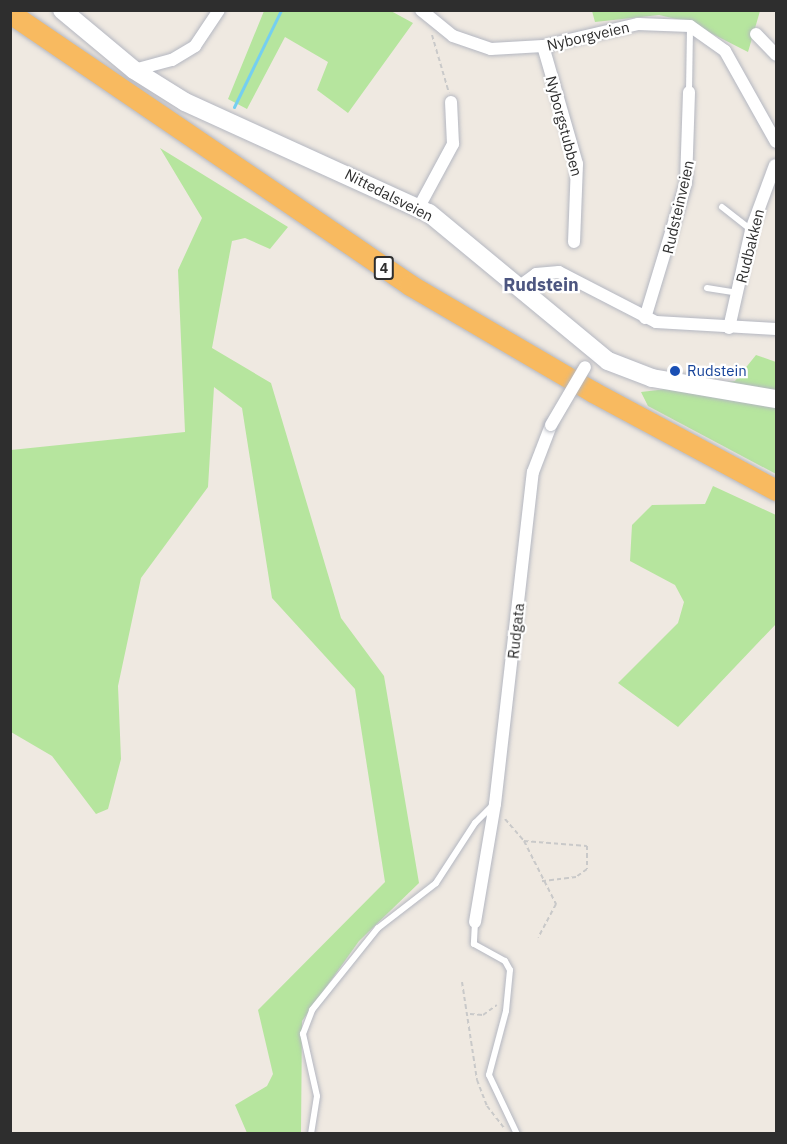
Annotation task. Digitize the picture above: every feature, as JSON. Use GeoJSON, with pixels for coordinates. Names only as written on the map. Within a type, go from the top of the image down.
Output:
{"type":"FeatureCollection","features":[{"type":"Feature","properties":{"kind":"highway","name":"4"},"geometry":{"type":"LineString","coordinates":[[10,13],[410,285],[593,392],[777,490]]}},
{"type":"Feature","properties":{"kind":"highway","name":"4"},"geometry":{"type":"LineString","coordinates":[[10,25],[405,292],[577,394],[777,500]]}},
{"type":"Feature","properties":{"kind":"main road","name":"Nittedalsveien"},"geometry":{"type":"LineString","coordinates":[[62,10],[134,70],[198,109],[419,207],[517,288],[590,360],[652,378],[777,399]]}},
{"type":"Feature","properties":{"kind":"street"},"geometry":{"type":"LineString","coordinates":[[134,70],[172,60],[195,46],[219,10]]}},
{"type":"Feature","properties":{"kind":"street","name":"Nyborgveien"},"geometry":{"type":"LineString","coordinates":[[421,10],[477,46],[543,46],[638,24],[690,26]]}},
{"type":"Feature","properties":{"kind":"street"},"geometry":{"type":"LineString","coordinates":[[690,26],[725,51],[777,142]]}},
{"type":"Feature","properties":{"kind":"street"},"geometry":{"type":"LineString","coordinates":[[756,34],[777,55]]}},
{"type":"Feature","properties":{"kind":"street","name":"Nyborgstubben"},"geometry":{"type":"LineString","coordinates":[[543,46],[577,164],[574,242]]}},
{"type":"Feature","properties":{"kind":"street","name":"Rudsteinveien"},"geometry":{"type":"LineString","coordinates":[[645,318],[686,183],[689,92]]}},
{"type":"Feature","properties":{"kind":"street"},"geometry":{"type":"LineString","coordinates":[[419,207],[453,144],[451,102]]}},
{"type":"Feature","properties":{"kind":"street","name":"Rudbakken"},"geometry":{"type":"LineString","coordinates":[[729,328],[751,230],[775,165]]}},
{"type":"Feature","properties":{"kind":"street"},"geometry":{"type":"LineString","coordinates":[[517,288],[536,274],[559,272],[645,318],[729,328],[777,329]]}},
{"type":"Feature","properties":{"kind":"street","name":"Rudgata"},"geometry":{"type":"LineString","coordinates":[[475,922],[495,804],[533,472],[551,425],[590,360]]}},
{"type":"Feature","properties":{"kind":"lane"},"geometry":{"type":"LineString","coordinates":[[689,92],[690,26]]}},
{"type":"Feature","properties":{"kind":"lane"},"geometry":{"type":"LineString","coordinates":[[722,207],[751,230]]}},
{"type":"Feature","properties":{"kind":"lane"},"geometry":{"type":"LineString","coordinates":[[707,288],[738,293]]}},
{"type":"Feature","properties":{"kind":"lane"},"geometry":{"type":"LineString","coordinates":[[311,1134],[317,1096],[303,1035],[312,1010],[378,928],[436,883],[475,823],[495,804]]}},
{"type":"Feature","properties":{"kind":"lane"},"geometry":{"type":"LineString","coordinates":[[475,922],[476,947],[508,965],[509,995],[489,1075],[517,1134]]}},
{"type":"Feature","properties":{"kind":"path"},"geometry":{"type":"LineString","coordinates":[[429,31],[451,102]]}},
{"type":"Feature","properties":{"kind":"path"},"geometry":{"type":"LineString","coordinates":[[495,804],[524,841],[541,881],[556,904],[538,938]]}},
{"type":"Feature","properties":{"kind":"path"},"geometry":{"type":"LineString","coordinates":[[524,841],[587,846],[587,869],[576,877],[541,881]]}},
{"type":"Feature","properties":{"kind":"path"},"geometry":{"type":"LineString","coordinates":[[462,982],[470,1014],[480,1087],[487,1106],[509,1132]]}},
{"type":"Feature","properties":{"kind":"path"},"geometry":{"type":"LineString","coordinates":[[470,1014],[483,1015],[509,995]]}},
{"type":"Feature","properties":{"kind":"green space"},"geometry":{"type":"Polygon","coordinates":[[[264,11],[391,11],[413,23],[348,113],[317,90],[328,62],[285,37],[247,109],[228,99],[264,11]]]}},
{"type":"Feature","properties":{"kind":"green space"},"geometry":{"type":"Polygon","coordinates":[[[592,11],[760,11],[748,52],[689,22],[659,15],[595,22],[592,11]]]}},
{"type":"Feature","properties":{"kind":"green space"},"geometry":{"type":"Polygon","coordinates":[[[160,148],[288,227],[270,249],[245,238],[232,241],[212,348],[271,383],[341,618],[384,676],[419,883],[359,941],[302,1021],[301,1133],[247,1133],[235,1105],[267,1086],[273,1074],[258,1010],[385,882],[355,689],[272,598],[242,408],[214,387],[208,487],[141,578],[118,686],[121,759],[108,809],[96,814],[52,756],[11,732],[11,450],[185,432],[178,270],[202,218],[160,148]]]}},
{"type":"Feature","properties":{"kind":"green space"},"geometry":{"type":"Polygon","coordinates":[[[756,355],[776,362],[776,474],[648,406],[641,392],[735,381],[756,355]]]}},
{"type":"Feature","properties":{"kind":"green space"},"geometry":{"type":"Polygon","coordinates":[[[713,486],[776,515],[776,624],[678,727],[618,683],[678,623],[684,602],[675,585],[630,561],[632,525],[652,505],[705,504],[713,486]]]}},
{"type":"Feature","properties":{"kind":"waterway"},"geometry":{"type":"LineString","coordinates":[[234,107],[281,10]]}},
{"type":"Feature","properties":{"kind":"place","name":"Rudstein"},"geometry":{"type":"Point","coordinates":[675,371]}},
{"type":"Feature","properties":{"kind":"district","name":"Rudstein"},"geometry":{"type":"Point","coordinates":[541,285]}}]}
